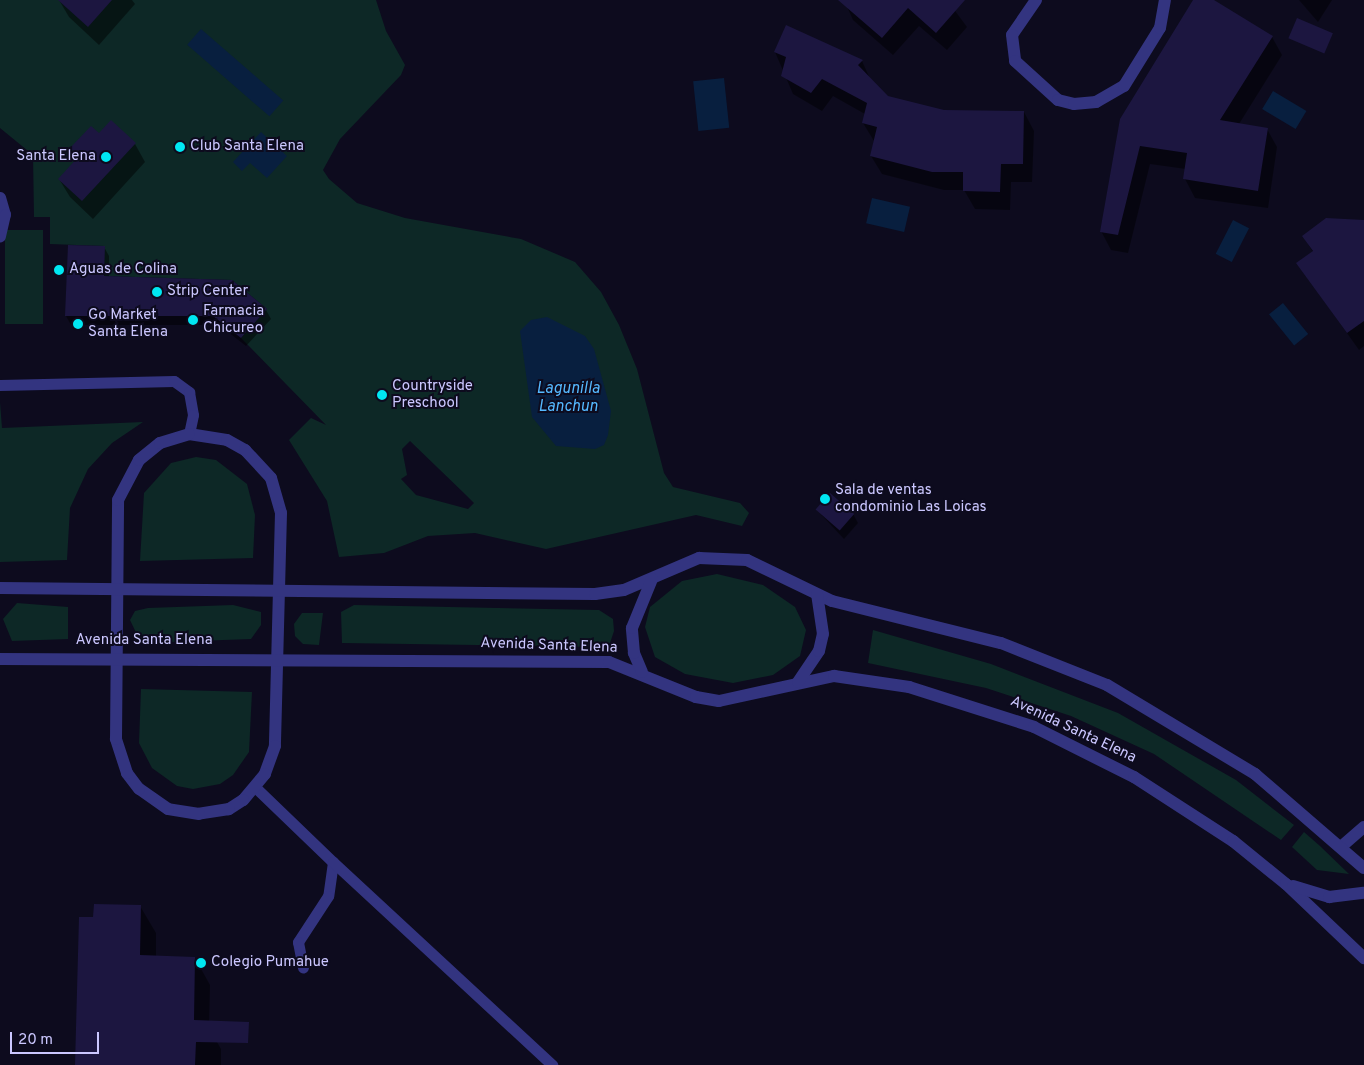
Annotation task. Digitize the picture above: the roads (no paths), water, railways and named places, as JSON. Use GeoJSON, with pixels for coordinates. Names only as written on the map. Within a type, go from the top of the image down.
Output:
{"type":"FeatureCollection","features":[{"type":"Feature","properties":{"kind":"street"},"geometry":{"type":"LineString","coordinates":[[1036,0],[1012,35],[1015,60],[1058,100],[1074,104],[1096,102],[1124,86],[1160,28],[1165,0]]}},
{"type":"Feature","properties":{"kind":"street"},"geometry":{"type":"LineString","coordinates":[[189,434],[227,440],[245,450],[271,478],[281,513],[279,658],[275,746],[256,788],[229,809],[199,814],[168,809],[139,789],[127,773],[116,738],[114,592],[117,515],[123,486],[149,450],[189,434]]}},
{"type":"Feature","properties":{"kind":"street"},"geometry":{"type":"LineString","coordinates":[[0,588],[114,592],[603,594],[652,579],[699,558],[725,557],[770,568],[817,594],[849,607],[1001,643],[1107,686],[1255,774],[1342,846],[1364,868]]}},
{"type":"Feature","properties":{"kind":"street"},"geometry":{"type":"LineString","coordinates":[[642,672],[633,648],[632,628],[652,579]]}},
{"type":"Feature","properties":{"kind":"street"},"geometry":{"type":"LineString","coordinates":[[798,682],[819,650],[823,634],[817,594]]}},
{"type":"Feature","properties":{"kind":"street","name":"Avenida Santa Elena"},"geometry":{"type":"LineString","coordinates":[[0,659],[115,657],[592,661],[642,672],[696,697],[719,701],[753,696],[798,682],[834,676],[884,681],[960,700],[1034,727],[1178,803],[1286,884],[1364,958]]}},
{"type":"Feature","properties":{"kind":"street"},"geometry":{"type":"LineString","coordinates":[[1342,846],[1364,827]]}},
{"type":"Feature","properties":{"kind":"street"},"geometry":{"type":"LineString","coordinates":[[1286,884],[1329,897],[1364,893]]}},
{"type":"Feature","properties":{"kind":"lane"},"geometry":{"type":"LineString","coordinates":[[0,197],[5,214],[0,236]]}},
{"type":"Feature","properties":{"kind":"lane"},"geometry":{"type":"LineString","coordinates":[[0,385],[174,381],[189,392],[189,434]]}},
{"type":"Feature","properties":{"kind":"lane"},"geometry":{"type":"LineString","coordinates":[[256,788],[333,862],[553,1064]]}},
{"type":"Feature","properties":{"kind":"lane"},"geometry":{"type":"LineString","coordinates":[[303,968],[298,942],[328,896],[333,862]]}},
{"type":"Feature","properties":{"kind":"water"},"geometry":{"type":"Polygon","coordinates":[[[201,29],[283,101],[269,116],[187,45],[201,29]]]}},
{"type":"Feature","properties":{"kind":"water"},"geometry":{"type":"Polygon","coordinates":[[[724,78],[729,128],[698,131],[693,81],[724,78]]]}},
{"type":"Feature","properties":{"kind":"water"},"geometry":{"type":"Polygon","coordinates":[[[1273,91],[1306,111],[1296,129],[1262,109],[1273,91]]]}},
{"type":"Feature","properties":{"kind":"water"},"geometry":{"type":"Polygon","coordinates":[[[261,132],[287,156],[267,178],[250,163],[242,171],[233,162],[261,132]]]}},
{"type":"Feature","properties":{"kind":"water"},"geometry":{"type":"Polygon","coordinates":[[[872,198],[910,207],[904,232],[866,223],[872,198]]]}},
{"type":"Feature","properties":{"kind":"water"},"geometry":{"type":"Polygon","coordinates":[[[1233,220],[1249,228],[1232,262],[1216,254],[1233,220]]]}},
{"type":"Feature","properties":{"kind":"water"},"geometry":{"type":"Polygon","coordinates":[[[1283,303],[1308,334],[1294,345],[1269,314],[1283,303]]]}},
{"type":"Feature","properties":{"kind":"water","name":"Lagunilla Lanchun"},"geometry":{"type":"Polygon","coordinates":[[[547,317],[585,336],[594,349],[611,411],[608,435],[604,445],[595,449],[556,446],[532,417],[520,331],[531,320],[547,317]]]}},
{"type":"Feature","properties":{"kind":"place","name":"Club Santa Elena"},"geometry":{"type":"Point","coordinates":[180,147]}},
{"type":"Feature","properties":{"kind":"place","name":"Santa Elena"},"geometry":{"type":"Point","coordinates":[106,157]}},
{"type":"Feature","properties":{"kind":"place","name":"Aguas de Colina"},"geometry":{"type":"Point","coordinates":[59,270]}},
{"type":"Feature","properties":{"kind":"place","name":"Strip Center"},"geometry":{"type":"Point","coordinates":[157,292]}},
{"type":"Feature","properties":{"kind":"place","name":"Farmacia Chicureo"},"geometry":{"type":"Point","coordinates":[193,320]}},
{"type":"Feature","properties":{"kind":"place","name":"Go Market Santa Elena"},"geometry":{"type":"Point","coordinates":[78,324]}},
{"type":"Feature","properties":{"kind":"place","name":"Countryside Preschool"},"geometry":{"type":"Point","coordinates":[382,395]}},
{"type":"Feature","properties":{"kind":"place","name":"Sala de ventas condominio Las Loicas"},"geometry":{"type":"Point","coordinates":[825,499]}},
{"type":"Feature","properties":{"kind":"place","name":"Colegio Pumahue"},"geometry":{"type":"Point","coordinates":[201,963]}}]}
